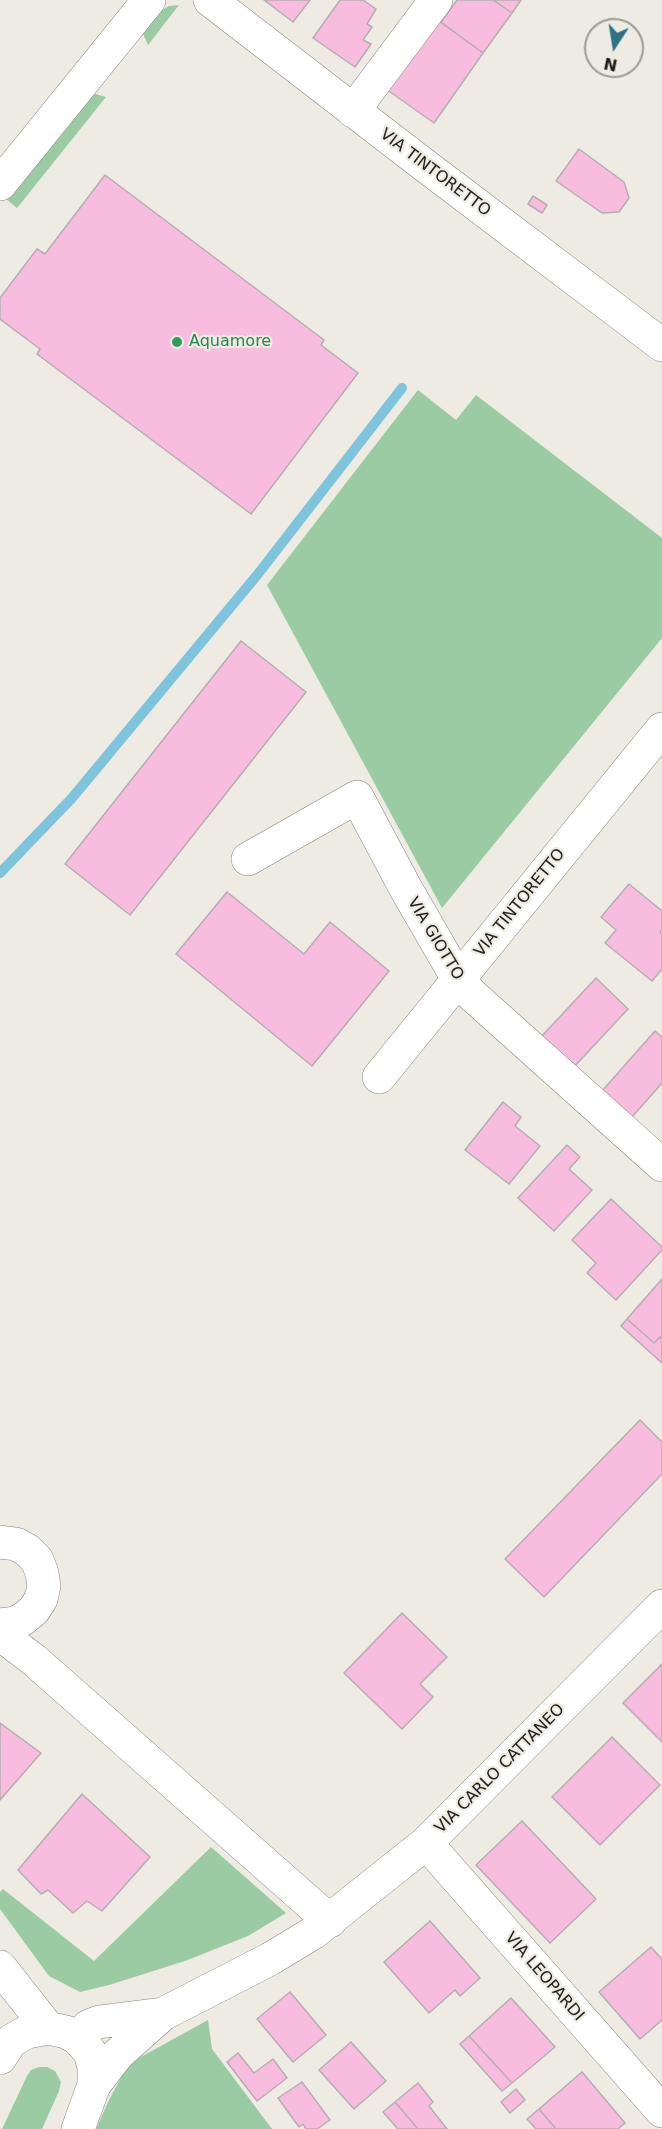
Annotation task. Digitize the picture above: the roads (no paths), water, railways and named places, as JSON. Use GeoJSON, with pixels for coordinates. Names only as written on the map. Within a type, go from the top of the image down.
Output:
{"type":"FeatureCollection","features":[{"type":"Feature","properties":{"kind":"street"},"geometry":{"type":"LineString","coordinates":[[0,184],[149,0]]}},
{"type":"Feature","properties":{"kind":"street","name":"VIA TINTORETTO"},"geometry":{"type":"LineString","coordinates":[[210,0],[662,345]]}},
{"type":"Feature","properties":{"kind":"street"},"geometry":{"type":"LineString","coordinates":[[353,111],[436,0]]}},
{"type":"Feature","properties":{"kind":"street","name":"VIA TINTORETTO"},"geometry":{"type":"LineString","coordinates":[[379,1077],[662,729]]}},
{"type":"Feature","properties":{"kind":"street","name":"VIA GIOTTO"},"geometry":{"type":"LineString","coordinates":[[248,859],[357,798],[406,890],[458,979],[471,994],[662,1165]]}},
{"type":"Feature","properties":{"kind":"street"},"geometry":{"type":"LineString","coordinates":[[0,1542],[15,1544],[27,1550],[37,1560],[44,1586],[41,1599],[34,1610],[8,1626]]}},
{"type":"Feature","properties":{"kind":"street","name":"VIA CARLO CATTANEO"},"geometry":{"type":"LineString","coordinates":[[94,2085],[118,2054],[163,2014],[270,1959],[330,1921],[426,1844],[662,1606]]}},
{"type":"Feature","properties":{"kind":"street"},"geometry":{"type":"LineString","coordinates":[[8,1626],[25,1632],[34,1660],[330,1921]]}},
{"type":"Feature","properties":{"kind":"street","name":"VIA LEOPARDI"},"geometry":{"type":"LineString","coordinates":[[426,1844],[662,2111]]}},
{"type":"Feature","properties":{"kind":"street"},"geometry":{"type":"LineString","coordinates":[[0,1967],[62,2033],[90,2052],[94,2067],[94,2085],[78,2129]]}},
{"type":"Feature","properties":{"kind":"street","name":"VIA CARLO CATTANEO"},"geometry":{"type":"LineString","coordinates":[[0,2058],[11,2041],[27,2032],[62,2033],[99,2022],[163,2014]]}},
{"type":"Feature","properties":{"kind":"waterway"},"geometry":{"type":"LineString","coordinates":[[0,873],[72,798],[258,574],[402,388]]}},
{"type":"Feature","properties":{"kind":"place","name":"Aquamore"},"geometry":{"type":"Point","coordinates":[177,342]}}]}
